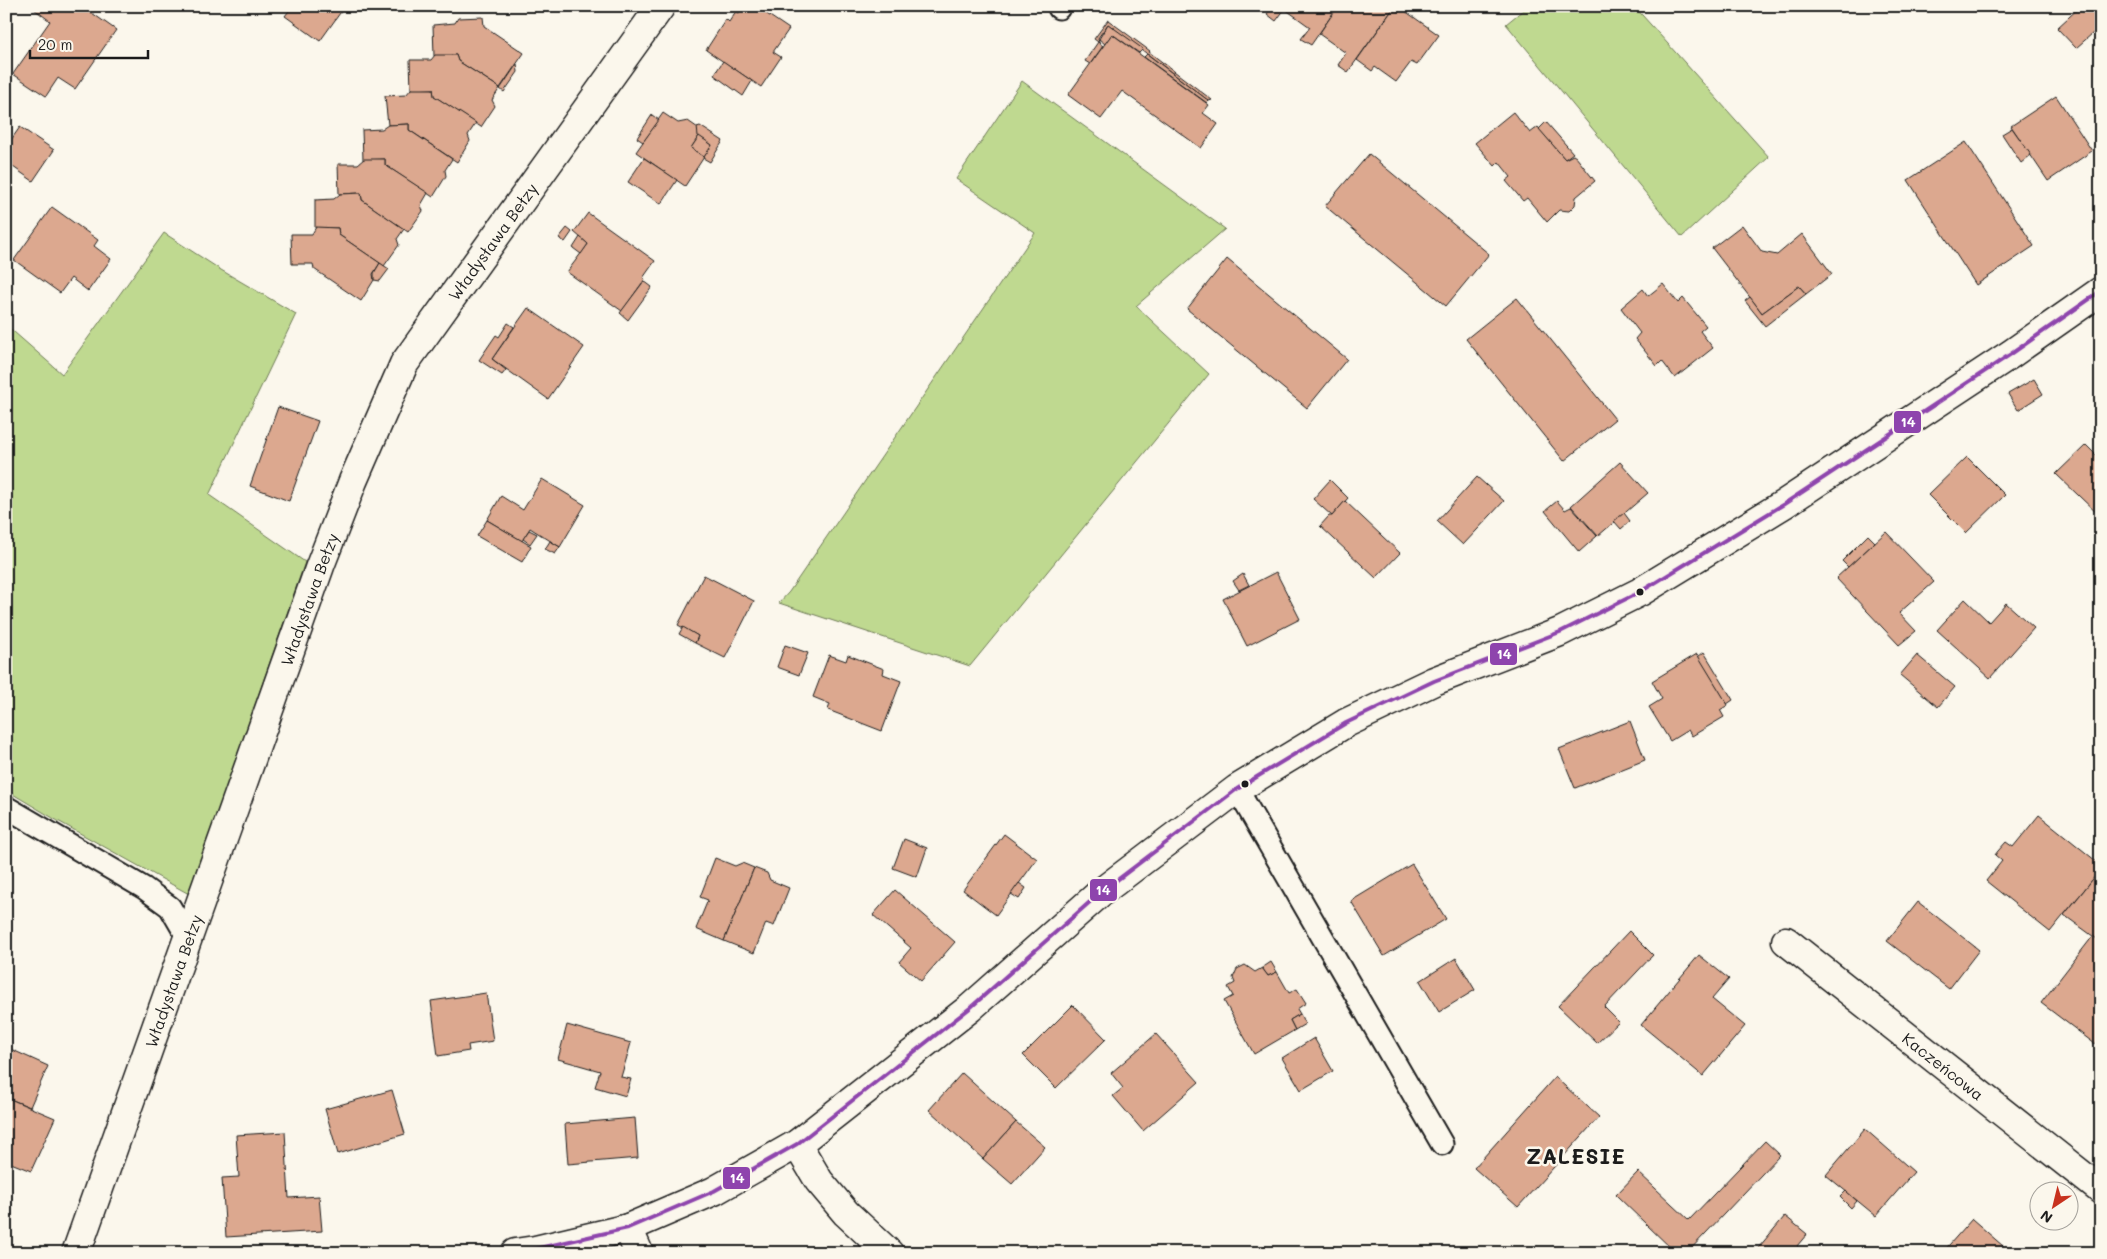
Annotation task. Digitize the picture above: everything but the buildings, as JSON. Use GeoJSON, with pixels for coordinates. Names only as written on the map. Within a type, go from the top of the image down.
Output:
{"type":"FeatureCollection","features":[{"type":"Feature","properties":{"kind":"street","name":"Władysława Bełzy"},"geometry":{"type":"LineString","coordinates":[[76,1253],[320,566],[353,481],[404,364],[662,6]]}},
{"type":"Feature","properties":{"kind":"street"},"geometry":{"type":"LineString","coordinates":[[514,1253],[535,1250],[628,1228],[714,1191],[797,1144],[970,1008],[1100,892],[1237,789],[1346,723],[1434,681],[1560,632],[1640,592],[1784,504],[2011,354],[2101,291]]}},
{"type":"Feature","properties":{"kind":"street","name":"Kaczeńcowa"},"geometry":{"type":"LineString","coordinates":[[1786,941],[2101,1190]]}},
{"type":"Feature","properties":{"kind":"street"},"geometry":{"type":"LineString","coordinates":[[797,1144],[819,1181],[846,1213],[890,1253]]}},
{"type":"Feature","properties":{"kind":"street"},"geometry":{"type":"LineString","coordinates":[[628,1228],[639,1253]]}},
{"type":"Feature","properties":{"kind":"lane"},"geometry":{"type":"LineString","coordinates":[[1237,789],[1442,1144]]}},
{"type":"Feature","properties":{"kind":"lane"},"geometry":{"type":"LineString","coordinates":[[6,807],[150,892],[170,907],[188,938]]}},
{"type":"Feature","properties":{"kind":"green space"},"geometry":{"type":"Polygon","coordinates":[[[1528,6],[1634,6],[1769,157],[1682,237],[1506,24],[1528,6]]]}},
{"type":"Feature","properties":{"kind":"green space"},"geometry":{"type":"Polygon","coordinates":[[[1022,81],[1225,229],[1136,306],[1209,374],[970,666],[779,603],[789,592],[1035,233],[956,179],[1022,81]]]}},
{"type":"Feature","properties":{"kind":"green space"},"geometry":{"type":"Polygon","coordinates":[[[164,233],[221,270],[296,314],[209,495],[305,562],[189,894],[6,790],[6,325],[62,374],[164,233]]]}},
{"type":"Feature","properties":{"kind":"transit line","name":"14"},"geometry":{"type":"LineString","coordinates":[[517,1253],[628,1228],[714,1191],[797,1144],[970,1008],[1100,893],[1237,789],[1346,723],[1434,681],[1560,632],[1640,592],[1784,504],[2011,354],[2101,291]]}},
{"type":"Feature","properties":{"kind":"district","name":"ZALESIE"},"geometry":{"type":"Point","coordinates":[1576,1155]}}]}
